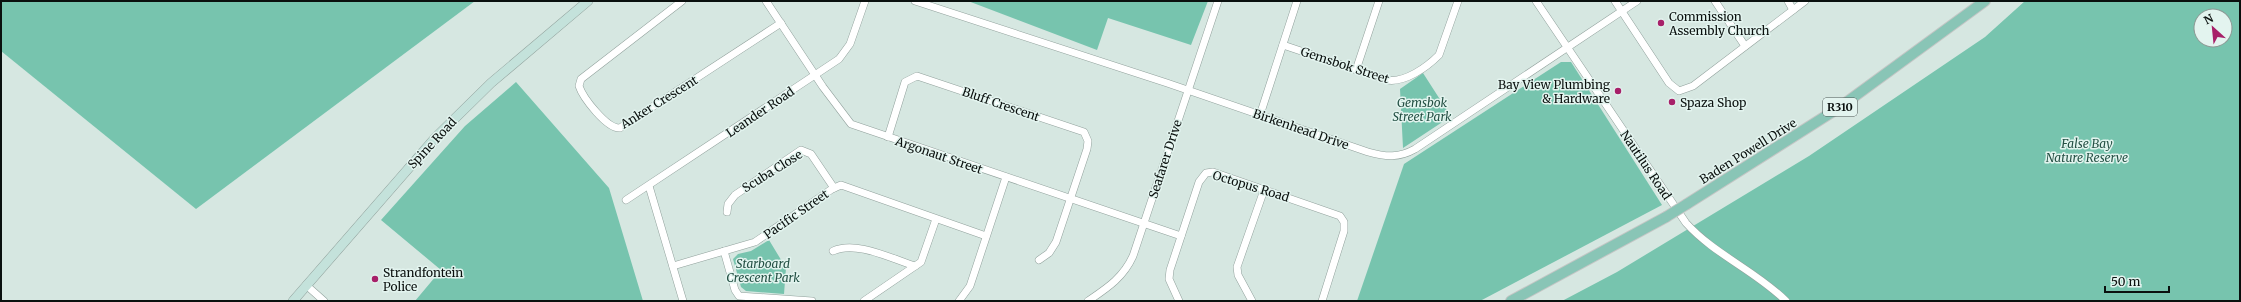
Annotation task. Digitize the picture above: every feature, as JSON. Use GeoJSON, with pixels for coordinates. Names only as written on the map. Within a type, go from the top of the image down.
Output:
{"type":"FeatureCollection","features":[{"type":"Feature","properties":{"kind":"main road","name":"Spine Road"},"geometry":{"type":"LineString","coordinates":[[293,301],[418,157],[457,116],[534,45],[588,1]]}},
{"type":"Feature","properties":{"kind":"main road","name":"Baden Powell Drive"},"geometry":{"type":"LineString","coordinates":[[1511,301],[1666,217],[1687,204],[1840,107],[1985,1]]}},
{"type":"Feature","properties":{"kind":"street","name":"Anker Crescent"},"geometry":{"type":"LineString","coordinates":[[682,1],[581,79],[579,86],[583,96],[610,126],[620,128],[781,23]]}},
{"type":"Feature","properties":{"kind":"street"},"geometry":{"type":"LineString","coordinates":[[766,1],[781,23]]}},
{"type":"Feature","properties":{"kind":"street","name":"Leander Road"},"geometry":{"type":"LineString","coordinates":[[626,200],[815,75],[846,52],[865,1]]}},
{"type":"Feature","properties":{"kind":"street","name":"Birkenhead Drive"},"geometry":{"type":"LineString","coordinates":[[915,1],[952,12],[1381,156],[1399,156],[1418,148],[1637,1]]}},
{"type":"Feature","properties":{"kind":"street","name":"Birkenhead Drive"},"geometry":{"type":"LineString","coordinates":[[926,1],[952,12]]}},
{"type":"Feature","properties":{"kind":"street","name":"Seafarer Drive"},"geometry":{"type":"LineString","coordinates":[[1088,301],[1110,286],[1125,272],[1133,256],[1218,1]]}},
{"type":"Feature","properties":{"kind":"street"},"geometry":{"type":"LineString","coordinates":[[1260,115],[1297,1]]}},
{"type":"Feature","properties":{"kind":"street"},"geometry":{"type":"LineString","coordinates":[[1356,70],[1379,1]]}},
{"type":"Feature","properties":{"kind":"street","name":"Gemsbok Street"},"geometry":{"type":"LineString","coordinates":[[1283,45],[1387,80],[1399,81],[1434,60],[1442,48],[1458,1]]}},
{"type":"Feature","properties":{"kind":"street","name":"Nautilus Road"},"geometry":{"type":"LineString","coordinates":[[1536,1],[1686,223],[1706,242],[1774,290],[1786,301]]}},
{"type":"Feature","properties":{"kind":"street"},"geometry":{"type":"LineString","coordinates":[[1615,1],[1669,83],[1679,91],[1693,86],[1805,1]]}},
{"type":"Feature","properties":{"kind":"street"},"geometry":{"type":"LineString","coordinates":[[1715,1],[1745,46]]}},
{"type":"Feature","properties":{"kind":"street"},"geometry":{"type":"LineString","coordinates":[[1788,1],[1793,10]]}},
{"type":"Feature","properties":{"kind":"street","name":"Argonaut Street"},"geometry":{"type":"LineString","coordinates":[[781,23],[815,75],[851,124],[1006,178],[1181,236]]}},
{"type":"Feature","properties":{"kind":"street","name":"Bluff Crescent"},"geometry":{"type":"LineString","coordinates":[[888,137],[905,82],[917,76],[1081,130],[1088,141],[1087,148],[1056,242],[1049,252],[1039,260]]}},
{"type":"Feature","properties":{"kind":"street","name":"Scuba Close"},"geometry":{"type":"LineString","coordinates":[[727,212],[728,204],[735,195],[801,150],[811,154],[834,188]]}},
{"type":"Feature","properties":{"kind":"street","name":"Octopus Road"},"geometry":{"type":"LineString","coordinates":[[1180,301],[1169,279],[1181,236],[1199,182],[1206,173],[1213,172],[1336,213],[1344,222],[1344,231],[1322,301]]}},
{"type":"Feature","properties":{"kind":"street"},"geometry":{"type":"LineString","coordinates":[[959,301],[970,286],[1006,178]]}},
{"type":"Feature","properties":{"kind":"street"},"geometry":{"type":"LineString","coordinates":[[649,186],[683,301]]}},
{"type":"Feature","properties":{"kind":"street","name":"Pacific Street"},"geometry":{"type":"LineString","coordinates":[[673,266],[755,242],[834,188],[845,186],[986,236]]}},
{"type":"Feature","properties":{"kind":"street"},"geometry":{"type":"LineString","coordinates":[[1252,301],[1238,275],[1237,267],[1264,190]]}},
{"type":"Feature","properties":{"kind":"street"},"geometry":{"type":"LineString","coordinates":[[864,301],[915,266],[924,256],[936,219]]}},
{"type":"Feature","properties":{"kind":"street"},"geometry":{"type":"LineString","coordinates":[[833,252],[840,248],[856,247],[915,266]]}},
{"type":"Feature","properties":{"kind":"street"},"geometry":{"type":"LineString","coordinates":[[724,251],[736,290],[740,296],[812,301]]}},
{"type":"Feature","properties":{"kind":"street"},"geometry":{"type":"LineString","coordinates":[[306,285],[324,301]]}},
{"type":"Feature","properties":{"kind":"green space"},"geometry":{"type":"Polygon","coordinates":[[[1,1],[475,1],[196,209],[1,51],[1,1]]]}},
{"type":"Feature","properties":{"kind":"green space"},"geometry":{"type":"Polygon","coordinates":[[[968,1],[1208,1],[1191,45],[1108,18],[1097,50],[968,1]]]}},
{"type":"Feature","properties":{"kind":"green space","name":"False Bay Nature Reserve"},"geometry":{"type":"Polygon","coordinates":[[[2025,1],[2240,1],[2240,301],[1562,301],[1617,272],[1809,156],[1985,37],[2025,1]]]}},
{"type":"Feature","properties":{"kind":"green space"},"geometry":{"type":"Polygon","coordinates":[[[1561,62],[1571,62],[1662,205],[1480,301],[1357,301],[1404,164],[1561,62]]]}},
{"type":"Feature","properties":{"kind":"green space","name":"Gemsbok Street Park"},"geometry":{"type":"Polygon","coordinates":[[[1423,73],[1450,115],[1446,117],[1447,119],[1403,148],[1400,89],[1423,73]]]}},
{"type":"Feature","properties":{"kind":"green space"},"geometry":{"type":"Polygon","coordinates":[[[516,82],[609,188],[643,301],[415,301],[441,270],[381,220],[465,126],[516,82]]]}},
{"type":"Feature","properties":{"kind":"green space","name":"Starboard Crescent Park"},"geometry":{"type":"Polygon","coordinates":[[[769,240],[786,268],[784,294],[746,291],[741,287],[733,259],[738,254],[751,251],[769,240]]]}},
{"type":"Feature","properties":{"kind":"place","name":"Commission Assembly Church"},"geometry":{"type":"Point","coordinates":[1661,23]}},
{"type":"Feature","properties":{"kind":"place","name":"Bay View Plumbing & Hardware"},"geometry":{"type":"Point","coordinates":[1618,91]}},
{"type":"Feature","properties":{"kind":"place","name":"Spaza Shop"},"geometry":{"type":"Point","coordinates":[1672,102]}},
{"type":"Feature","properties":{"kind":"place","name":"Strandfontein Police"},"geometry":{"type":"Point","coordinates":[375,279]}}]}
